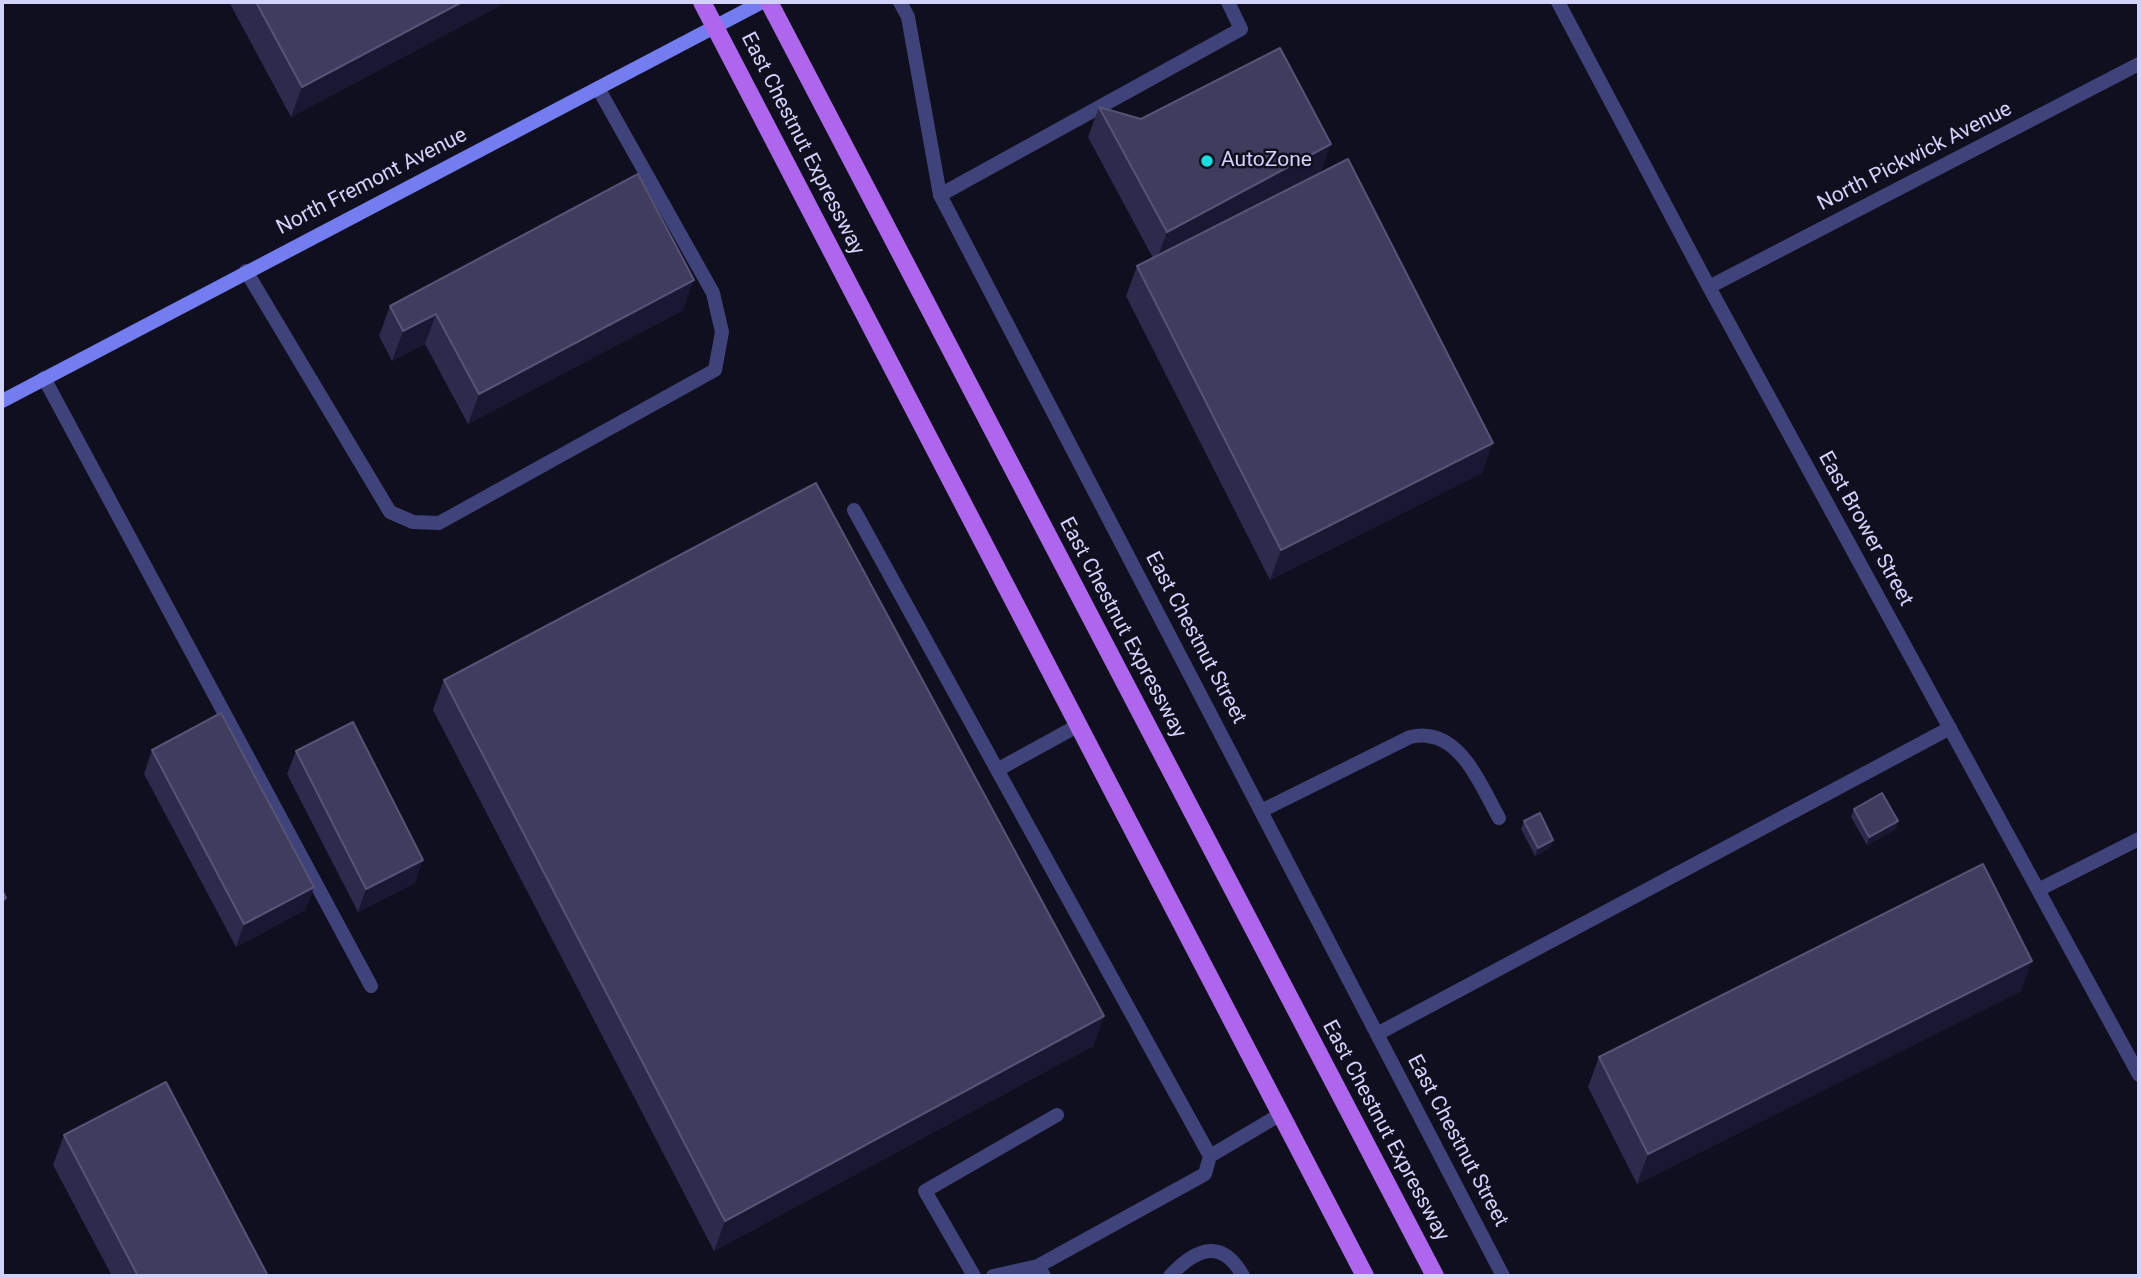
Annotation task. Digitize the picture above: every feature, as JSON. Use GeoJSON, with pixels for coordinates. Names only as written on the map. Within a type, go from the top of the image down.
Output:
{"type":"FeatureCollection","features":[{"type":"Feature","properties":{"kind":"main road","name":"East Chestnut Expressway"},"geometry":{"type":"LineString","coordinates":[[702,2],[1365,1276]]}},
{"type":"Feature","properties":{"kind":"main road","name":"East Chestnut Expressway"},"geometry":{"type":"LineString","coordinates":[[769,2],[1435,1276]]}},
{"type":"Feature","properties":{"kind":"street","name":"North Fremont Avenue"},"geometry":{"type":"LineString","coordinates":[[2,401],[762,2]]}},
{"type":"Feature","properties":{"kind":"street","name":"East Chestnut Street"},"geometry":{"type":"LineString","coordinates":[[900,2],[908,17],[940,195],[1503,1276]]}},
{"type":"Feature","properties":{"kind":"street"},"geometry":{"type":"LineString","coordinates":[[940,195],[1241,29],[1228,2]]}},
{"type":"Feature","properties":{"kind":"street","name":"East Brower Street"},"geometry":{"type":"LineString","coordinates":[[1558,2],[1709,287],[2139,1074]]}},
{"type":"Feature","properties":{"kind":"street","name":"North Pickwick Avenue"},"geometry":{"type":"LineString","coordinates":[[1709,287],[2139,64]]}},
{"type":"Feature","properties":{"kind":"street"},"geometry":{"type":"LineString","coordinates":[[246,271],[390,512],[413,522],[439,523],[715,370],[722,332],[713,293],[598,88]]}},
{"type":"Feature","properties":{"kind":"street"},"geometry":{"type":"LineString","coordinates":[[44,379],[371,986]]}},
{"type":"Feature","properties":{"kind":"street"},"geometry":{"type":"LineString","coordinates":[[854,510],[1210,1156]]}},
{"type":"Feature","properties":{"kind":"street"},"geometry":{"type":"LineString","coordinates":[[997,770],[1079,725]]}},
{"type":"Feature","properties":{"kind":"street"},"geometry":{"type":"LineString","coordinates":[[1377,1034],[1950,728]]}},
{"type":"Feature","properties":{"kind":"street"},"geometry":{"type":"LineString","coordinates":[[1261,811],[1410,737],[1429,736],[1449,744],[1463,757],[1499,818]]}},
{"type":"Feature","properties":{"kind":"street"},"geometry":{"type":"LineString","coordinates":[[2038,890],[2139,839]]}},
{"type":"Feature","properties":{"kind":"street"},"geometry":{"type":"LineString","coordinates":[[993,1276],[1041,1271],[1205,1174],[1210,1156],[1280,1114]]}},
{"type":"Feature","properties":{"kind":"street"},"geometry":{"type":"LineString","coordinates":[[974,1276],[925,1191],[1056,1115]]}},
{"type":"Feature","properties":{"kind":"street"},"geometry":{"type":"LineString","coordinates":[[1170,1276],[1189,1258],[1207,1250],[1223,1251],[1235,1262],[1243,1276]]}},
{"type":"Feature","properties":{"kind":"building"},"geometry":{"type":"Polygon","coordinates":[[[256,2],[462,2],[302,87],[256,2]]]}},
{"type":"Feature","properties":{"kind":"building","name":"AutoZone"},"geometry":{"type":"Polygon","coordinates":[[[1280,48],[1331,144],[1167,232],[1099,107],[1141,119],[1280,48]]]}},
{"type":"Feature","properties":{"kind":"building"},"geometry":{"type":"Polygon","coordinates":[[[1348,159],[1493,443],[1281,550],[1137,266],[1348,159]]]}},
{"type":"Feature","properties":{"kind":"building"},"geometry":{"type":"Polygon","coordinates":[[[638,174],[694,280],[479,394],[436,314],[403,331],[390,306],[638,174]]]}},
{"type":"Feature","properties":{"kind":"building"},"geometry":{"type":"Polygon","coordinates":[[[816,483],[1104,1016],[725,1221],[444,680],[816,483]]]}},
{"type":"Feature","properties":{"kind":"building"},"geometry":{"type":"Polygon","coordinates":[[[221,713],[314,887],[244,924],[152,750],[221,713]]]}},
{"type":"Feature","properties":{"kind":"building"},"geometry":{"type":"Polygon","coordinates":[[[353,722],[423,860],[366,889],[296,751],[353,722]]]}},
{"type":"Feature","properties":{"kind":"building"},"geometry":{"type":"Polygon","coordinates":[[[1882,793],[1898,821],[1869,837],[1854,809],[1882,793]]]}},
{"type":"Feature","properties":{"kind":"building"},"geometry":{"type":"Polygon","coordinates":[[[1540,813],[1553,840],[1538,848],[1524,821],[1540,813]]]}},
{"type":"Feature","properties":{"kind":"building"},"geometry":{"type":"Polygon","coordinates":[[[1983,864],[2032,961],[1648,1154],[1599,1057],[1983,864]]]}},
{"type":"Feature","properties":{"kind":"building"},"geometry":{"type":"Polygon","coordinates":[[[166,1082],[268,1276],[138,1276],[64,1135],[166,1082]]]}},
{"type":"Feature","properties":{"kind":"place","name":"AutoZone"},"geometry":{"type":"Point","coordinates":[1207,161]}}]}
